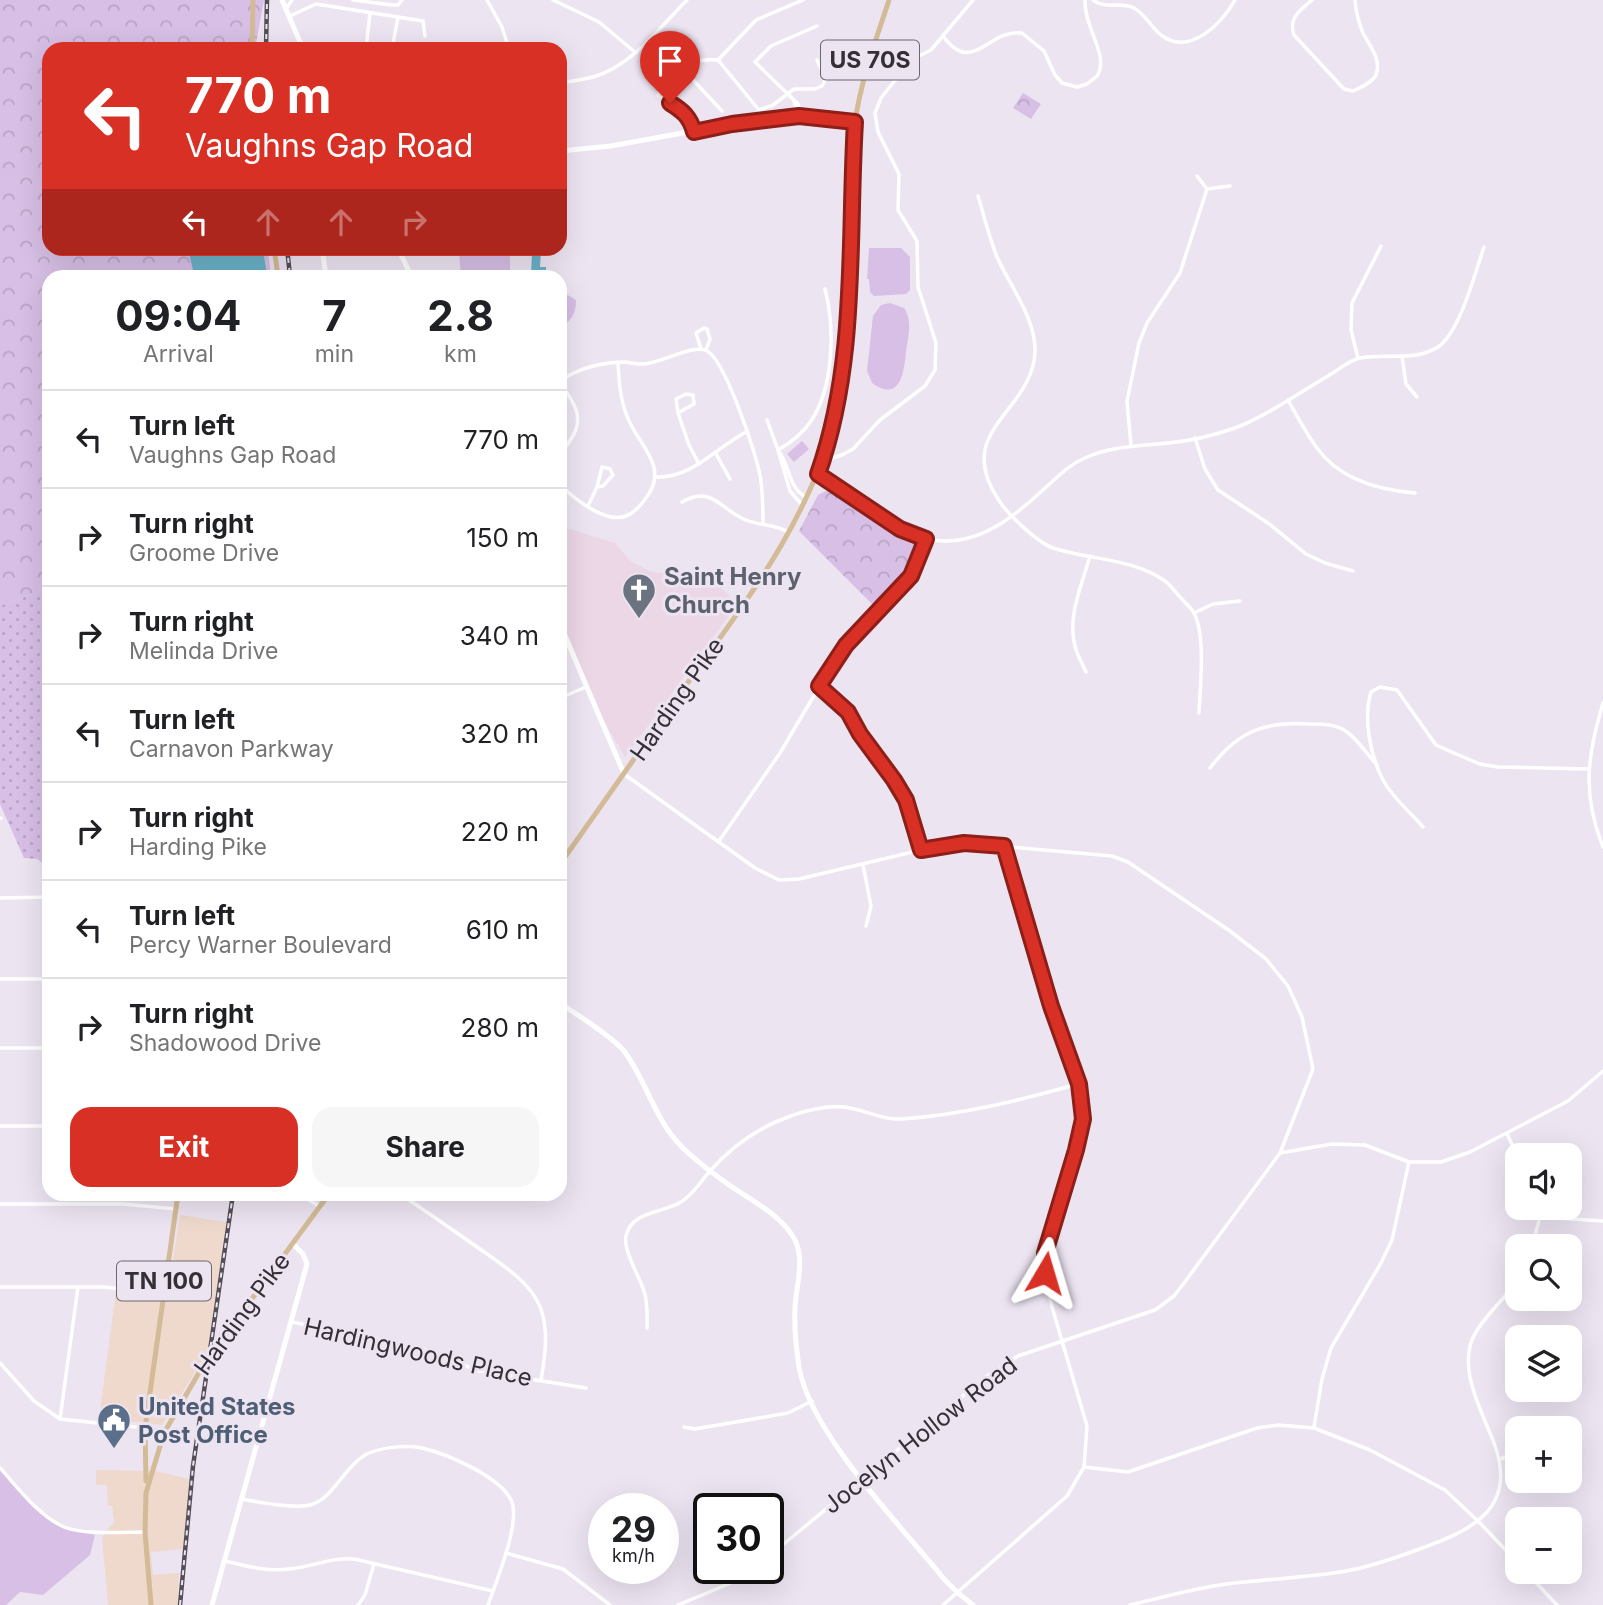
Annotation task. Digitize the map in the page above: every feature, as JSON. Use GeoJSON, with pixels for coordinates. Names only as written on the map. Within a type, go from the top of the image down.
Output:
{"type":"FeatureCollection","features":[{"type":"Feature","properties":{"kind":"main road"},"geometry":{"type":"LineString","coordinates":[[252,42],[253,0]]}},
{"type":"Feature","properties":{"kind":"main road","name":"US 70S"},"geometry":{"type":"LineString","coordinates":[[855,122],[865,75],[889,0]]}},
{"type":"Feature","properties":{"kind":"main road","name":"Harding Pike"},"geometry":{"type":"LineString","coordinates":[[567,854],[757,585],[790,533],[818,474],[837,408],[845,358],[855,122]]}},
{"type":"Feature","properties":{"kind":"main road","name":"TN 100"},"geometry":{"type":"LineString","coordinates":[[147,1487],[145,1429],[177,1201]]}},
{"type":"Feature","properties":{"kind":"main road","name":"Harding Pike"},"geometry":{"type":"LineString","coordinates":[[151,1605],[145,1532],[147,1487],[164,1433],[204,1364],[323,1201]]}},
{"type":"Feature","properties":{"kind":"main road"},"geometry":{"type":"LineString","coordinates":[[145,1429],[164,1433]]}},
{"type":"Feature","properties":{"kind":"street"},"geometry":{"type":"LineString","coordinates":[[282,0],[300,42]]}},
{"type":"Feature","properties":{"kind":"street"},"geometry":{"type":"LineString","coordinates":[[285,10],[292,0]]}},
{"type":"Feature","properties":{"kind":"street"},"geometry":{"type":"LineString","coordinates":[[353,0],[398,5],[402,0]]}},
{"type":"Feature","properties":{"kind":"street"},"geometry":{"type":"LineString","coordinates":[[487,0],[507,42]]}},
{"type":"Feature","properties":{"kind":"street"},"geometry":{"type":"LineString","coordinates":[[553,0],[599,22],[636,52]]}},
{"type":"Feature","properties":{"kind":"street"},"geometry":{"type":"LineString","coordinates":[[567,82],[594,77],[616,67],[636,52],[687,0]]}},
{"type":"Feature","properties":{"kind":"street"},"geometry":{"type":"LineString","coordinates":[[694,132],[692,122],[684,112],[657,95],[668,76],[681,67],[700,60],[718,60],[756,20],[803,0]]}},
{"type":"Feature","properties":{"kind":"street"},"geometry":{"type":"LineString","coordinates":[[822,461],[842,456],[853,449],[877,423],[925,386],[936,366],[936,339],[918,287],[917,241],[898,210],[899,174],[879,136],[875,116],[881,98],[908,64],[929,51],[973,0]]}},
{"type":"Feature","properties":{"kind":"street"},"geometry":{"type":"LineString","coordinates":[[943,36],[954,50],[964,53],[986,46],[1006,34],[1022,33],[1044,51],[1060,81],[1071,87],[1082,86],[1097,76],[1102,61],[1087,22],[1084,0]]}},
{"type":"Feature","properties":{"kind":"street"},"geometry":{"type":"LineString","coordinates":[[1093,0],[1103,6],[1133,8],[1161,35],[1175,40],[1194,39],[1212,29],[1223,19],[1235,0]]}},
{"type":"Feature","properties":{"kind":"street"},"geometry":{"type":"LineString","coordinates":[[1312,0],[1296,13],[1291,27],[1294,35],[1344,89],[1353,91],[1376,75],[1377,61],[1363,33],[1355,0]]}},
{"type":"Feature","properties":{"kind":"street"},"geometry":{"type":"LineString","coordinates":[[288,17],[316,4],[422,21],[425,36]]}},
{"type":"Feature","properties":{"kind":"street"},"geometry":{"type":"LineString","coordinates":[[367,42],[370,13]]}},
{"type":"Feature","properties":{"kind":"street"},"geometry":{"type":"LineString","coordinates":[[393,42],[398,17]]}},
{"type":"Feature","properties":{"kind":"street"},"geometry":{"type":"LineString","coordinates":[[799,115],[800,111],[788,93],[755,62],[771,46],[817,26]]}},
{"type":"Feature","properties":{"kind":"street"},"geometry":{"type":"LineString","coordinates":[[718,60],[759,110],[773,105],[788,93],[800,88],[815,89],[824,83],[826,79],[817,60]]}},
{"type":"Feature","properties":{"kind":"street"},"geometry":{"type":"LineString","coordinates":[[681,67],[722,111]]}},
{"type":"Feature","properties":{"kind":"street"},"geometry":{"type":"LineString","coordinates":[[567,150],[611,146],[799,115],[855,122]]}},
{"type":"Feature","properties":{"kind":"street"},"geometry":{"type":"LineString","coordinates":[[1197,176],[1207,189]]}},
{"type":"Feature","properties":{"kind":"street"},"geometry":{"type":"LineString","coordinates":[[1207,189],[1230,187]]}},
{"type":"Feature","properties":{"kind":"street"},"geometry":{"type":"LineString","coordinates":[[1131,445],[1127,401],[1129,379],[1139,343],[1147,323],[1180,273],[1207,189]]}},
{"type":"Feature","properties":{"kind":"street"},"geometry":{"type":"LineString","coordinates":[[978,196],[997,255],[1033,335],[1035,358],[1023,387],[996,423],[985,454],[984,469],[989,483],[998,500],[1012,516],[1052,547],[1133,566],[1166,581],[1194,613],[1201,645],[1199,713]]}},
{"type":"Feature","properties":{"kind":"street"},"geometry":{"type":"LineString","coordinates":[[1358,358],[1351,330],[1352,303],[1381,246]]}},
{"type":"Feature","properties":{"kind":"street"},"geometry":{"type":"LineString","coordinates":[[815,481],[880,522],[915,536],[949,541],[968,538],[992,529],[1012,516],[1071,464],[1098,452],[1131,445],[1170,443],[1236,427],[1358,358],[1402,356],[1430,351],[1446,340],[1458,318],[1484,247]]}},
{"type":"Feature","properties":{"kind":"street"},"geometry":{"type":"LineString","coordinates":[[778,450],[810,423],[822,396],[829,364],[831,335],[830,311],[825,289]]}},
{"type":"Feature","properties":{"kind":"street"},"geometry":{"type":"LineString","coordinates":[[567,378],[581,369],[618,363],[651,363],[703,350],[710,337],[707,329],[696,333],[703,350],[722,367],[760,473],[762,524]]}},
{"type":"Feature","properties":{"kind":"street"},"geometry":{"type":"LineString","coordinates":[[1402,356],[1406,384],[1417,397]]}},
{"type":"Feature","properties":{"kind":"street"},"geometry":{"type":"LineString","coordinates":[[567,490],[588,506],[616,517],[627,515],[652,489],[655,477],[653,464],[625,410],[618,363]]}},
{"type":"Feature","properties":{"kind":"street"},"geometry":{"type":"LineString","coordinates":[[567,392],[579,416],[575,431],[567,443]]}},
{"type":"Feature","properties":{"kind":"street"},"geometry":{"type":"LineString","coordinates":[[678,413],[694,404],[692,394],[676,399],[678,413],[689,445],[699,464]]}},
{"type":"Feature","properties":{"kind":"street"},"geometry":{"type":"LineString","coordinates":[[1288,400],[1318,450],[1341,470],[1362,482],[1389,491],[1415,494]]}},
{"type":"Feature","properties":{"kind":"street"},"geometry":{"type":"LineString","coordinates":[[767,420],[790,491],[804,507]]}},
{"type":"Feature","properties":{"kind":"street"},"geometry":{"type":"LineString","coordinates":[[655,477],[678,474],[699,464],[746,432]]}},
{"type":"Feature","properties":{"kind":"street"},"geometry":{"type":"LineString","coordinates":[[1195,438],[1205,469],[1218,490],[1268,523],[1306,554],[1333,566],[1353,571]]}},
{"type":"Feature","properties":{"kind":"street"},"geometry":{"type":"LineString","coordinates":[[778,450],[795,488],[808,498]]}},
{"type":"Feature","properties":{"kind":"street"},"geometry":{"type":"LineString","coordinates":[[715,452],[730,479]]}},
{"type":"Feature","properties":{"kind":"street"},"geometry":{"type":"LineString","coordinates":[[588,506],[602,467],[610,469],[613,472],[612,477],[602,487],[597,487]]}},
{"type":"Feature","properties":{"kind":"street"},"geometry":{"type":"LineString","coordinates":[[818,474],[900,529],[915,536]]}},
{"type":"Feature","properties":{"kind":"street"},"geometry":{"type":"LineString","coordinates":[[682,502],[709,496],[738,517],[778,527],[790,533]]}},
{"type":"Feature","properties":{"kind":"street"},"geometry":{"type":"LineString","coordinates":[[719,841],[780,754],[846,645],[911,576],[926,539]]}},
{"type":"Feature","properties":{"kind":"street"},"geometry":{"type":"LineString","coordinates":[[1086,672],[1075,648],[1073,636],[1075,608],[1090,556]]}},
{"type":"Feature","properties":{"kind":"street"},"geometry":{"type":"LineString","coordinates":[[1194,613],[1213,604],[1240,601]]}},
{"type":"Feature","properties":{"kind":"street"},"geometry":{"type":"LineString","coordinates":[[567,641],[624,774]]}},
{"type":"Feature","properties":{"kind":"street"},"geometry":{"type":"LineString","coordinates":[[819,686],[848,712],[860,734],[894,780],[906,800],[921,850]]}},
{"type":"Feature","properties":{"kind":"street"},"geometry":{"type":"LineString","coordinates":[[567,695],[586,687]]}},
{"type":"Feature","properties":{"kind":"street"},"geometry":{"type":"LineString","coordinates":[[1423,827],[1383,780],[1378,766],[1367,723],[1367,704],[1371,692],[1380,687],[1397,690],[1436,745],[1480,764],[1498,767],[1588,769]]}},
{"type":"Feature","properties":{"kind":"street"},"geometry":{"type":"LineString","coordinates":[[1603,702],[1592,739],[1588,769],[1591,812],[1603,847]]}},
{"type":"Feature","properties":{"kind":"street"},"geometry":{"type":"LineString","coordinates":[[1210,768],[1223,753],[1251,730],[1286,723],[1338,727],[1347,732],[1378,766]]}},
{"type":"Feature","properties":{"kind":"street","name":"Jocelyn Hollow Road"},"geometry":{"type":"LineString","coordinates":[[624,774],[755,868],[779,880],[799,879],[921,850],[964,843],[1112,856],[1128,862],[1230,931],[1266,959],[1288,986],[1302,1017],[1313,1069],[1280,1153],[1184,1283],[1166,1303],[1155,1310],[1018,1356],[987,1376],[784,1544]]}},
{"type":"Feature","properties":{"kind":"street"},"geometry":{"type":"LineString","coordinates":[[943,1605],[1067,1496],[1084,1467],[1087,1426],[1061,1342],[1045,1273],[1045,1253],[1083,1119],[1079,1084],[1051,1006],[1004,846]]}},
{"type":"Feature","properties":{"kind":"street"},"geometry":{"type":"LineString","coordinates":[[863,865],[871,906],[866,926]]}},
{"type":"Feature","properties":{"kind":"street"},"geometry":{"type":"LineString","coordinates":[[0,898],[42,897]]}},
{"type":"Feature","properties":{"kind":"street"},"geometry":{"type":"LineString","coordinates":[[0,979],[42,979]]}},
{"type":"Feature","properties":{"kind":"street"},"geometry":{"type":"LineString","coordinates":[[567,1008],[622,1047],[641,1077],[666,1128],[680,1145],[710,1172],[788,1228],[796,1243],[800,1260],[795,1337],[799,1370],[812,1401],[828,1433],[863,1480],[958,1593],[973,1605]]}},
{"type":"Feature","properties":{"kind":"street"},"geometry":{"type":"LineString","coordinates":[[0,1048],[42,1048]]}},
{"type":"Feature","properties":{"kind":"street"},"geometry":{"type":"LineString","coordinates":[[1280,1153],[1332,1144],[1365,1145],[1409,1162],[1441,1162],[1470,1152],[1568,1101],[1603,1070]]}},
{"type":"Feature","properties":{"kind":"street"},"geometry":{"type":"LineString","coordinates":[[647,1328],[645,1293],[626,1246],[626,1236],[631,1225],[639,1217],[669,1208],[692,1194],[730,1151],[763,1128],[806,1112],[844,1107],[888,1119],[965,1111],[1079,1084]]}},
{"type":"Feature","properties":{"kind":"street"},"geometry":{"type":"LineString","coordinates":[[0,1126],[42,1126]]}},
{"type":"Feature","properties":{"kind":"street"},"geometry":{"type":"LineString","coordinates":[[1507,1134],[1511,1143]]}},
{"type":"Feature","properties":{"kind":"street"},"geometry":{"type":"LineString","coordinates":[[1314,1428],[1322,1379],[1331,1348],[1392,1240],[1409,1162]]}},
{"type":"Feature","properties":{"kind":"street"},"geometry":{"type":"LineString","coordinates":[[311,1201],[319,1206]]}},
{"type":"Feature","properties":{"kind":"street"},"geometry":{"type":"LineString","coordinates":[[410,1201],[496,1259],[521,1278],[533,1292],[546,1328],[541,1381]]}},
{"type":"Feature","properties":{"kind":"street"},"geometry":{"type":"LineString","coordinates":[[0,1204],[124,1204],[176,1209]]}},
{"type":"Feature","properties":{"kind":"street"},"geometry":{"type":"LineString","coordinates":[[1582,1220],[1603,1221]]}},
{"type":"Feature","properties":{"kind":"street"},"geometry":{"type":"LineString","coordinates":[[212,1605],[307,1264],[303,1254],[293,1244]]}},
{"type":"Feature","properties":{"kind":"street"},"geometry":{"type":"LineString","coordinates":[[0,1287],[104,1287],[163,1293]]}},
{"type":"Feature","properties":{"kind":"street"},"geometry":{"type":"LineString","coordinates":[[60,1419],[78,1287]]}},
{"type":"Feature","properties":{"kind":"street"},"geometry":{"type":"LineString","coordinates":[[1130,1605],[1237,1583],[1343,1572],[1365,1567],[1451,1538],[1479,1522],[1495,1500],[1500,1479],[1500,1459],[1468,1368],[1468,1349],[1476,1330],[1505,1297]]}},
{"type":"Feature","properties":{"kind":"street","name":"Hardingwoods Place"},"geometry":{"type":"LineString","coordinates":[[292,1322],[420,1348],[479,1371],[586,1388]]}},
{"type":"Feature","properties":{"kind":"street"},"geometry":{"type":"LineString","coordinates":[[0,1363],[34,1401],[60,1419],[145,1429]]}},
{"type":"Feature","properties":{"kind":"street"},"geometry":{"type":"LineString","coordinates":[[684,1427],[695,1429],[788,1413],[812,1401]]}},
{"type":"Feature","properties":{"kind":"street"},"geometry":{"type":"LineString","coordinates":[[1084,1467],[1128,1472],[1257,1428],[1278,1425],[1314,1428],[1370,1450],[1444,1490],[1505,1549]]}},
{"type":"Feature","properties":{"kind":"street"},"geometry":{"type":"LineString","coordinates":[[241,1499],[299,1506],[313,1505],[353,1463],[385,1449],[420,1448],[464,1463],[505,1491],[512,1502],[514,1516],[506,1553],[488,1605]]}},
{"type":"Feature","properties":{"kind":"street"},"geometry":{"type":"LineString","coordinates":[[1500,1459],[1505,1457]]}},
{"type":"Feature","properties":{"kind":"street"},"geometry":{"type":"LineString","coordinates":[[0,1468],[34,1505],[65,1528],[101,1532],[145,1532]]}},
{"type":"Feature","properties":{"kind":"street"},"geometry":{"type":"LineString","coordinates":[[506,1553],[563,1569],[610,1605]]}},
{"type":"Feature","properties":{"kind":"street"},"geometry":{"type":"LineString","coordinates":[[223,1561],[276,1570],[334,1558],[354,1559],[493,1591]]}},
{"type":"Feature","properties":{"kind":"street"},"geometry":{"type":"LineString","coordinates":[[358,1605],[365,1595],[374,1564]]}},
{"type":"Feature","properties":{"kind":"street"},"geometry":{"type":"LineString","coordinates":[[678,1605],[728,1584]]}},
{"type":"Feature","properties":{"kind":"street"},"geometry":{"type":"LineString","coordinates":[[1538,1584],[1558,1605]]}},
{"type":"Feature","properties":{"kind":"shaded area"},"geometry":{"type":"Polygon","coordinates":[[[567,528],[615,543],[631,562],[652,572],[712,580],[738,603],[625,757],[601,716],[567,633],[567,528]]]}},
{"type":"Feature","properties":{"kind":"shaded area"},"geometry":{"type":"Polygon","coordinates":[[[180,1215],[227,1222],[207,1353],[162,1425],[99,1418],[116,1291],[167,1297],[180,1215]]]}},
{"type":"Feature","properties":{"kind":"shaded area"},"geometry":{"type":"Polygon","coordinates":[[[96,1470],[156,1471],[189,1479],[183,1549],[151,1552],[153,1575],[179,1573],[178,1605],[108,1605],[102,1537],[114,1522],[112,1506],[108,1506],[107,1485],[96,1485],[96,1470]]]}},
{"type":"Feature","properties":{"kind":"green space"},"geometry":{"type":"Polygon","coordinates":[[[0,0],[264,0],[256,42],[42,42],[42,256],[269,256],[270,270],[42,270],[42,591],[0,606],[0,0]]]}},
{"type":"Feature","properties":{"kind":"green space"},"geometry":{"type":"Polygon","coordinates":[[[1023,93],[1041,104],[1031,119],[1013,108],[1023,93]]]}},
{"type":"Feature","properties":{"kind":"green space"},"geometry":{"type":"Polygon","coordinates":[[[869,248],[901,248],[910,257],[910,290],[906,294],[874,296],[870,292],[867,279],[869,248]]]}},
{"type":"Feature","properties":{"kind":"green space"},"geometry":{"type":"Polygon","coordinates":[[[459,256],[510,256],[510,270],[460,270],[459,256]]]}},
{"type":"Feature","properties":{"kind":"green space"},"geometry":{"type":"Polygon","coordinates":[[[567,295],[576,300],[572,317],[567,323],[567,295]]]}},
{"type":"Feature","properties":{"kind":"green space"},"geometry":{"type":"Polygon","coordinates":[[[890,303],[904,308],[909,329],[902,376],[895,388],[889,390],[872,383],[867,371],[873,316],[881,305],[890,303]]]}},
{"type":"Feature","properties":{"kind":"green space"},"geometry":{"type":"Polygon","coordinates":[[[802,441],[809,449],[794,462],[787,454],[802,441]]]}},
{"type":"Feature","properties":{"kind":"green space"},"geometry":{"type":"Polygon","coordinates":[[[826,491],[879,524],[919,541],[921,546],[908,575],[876,608],[799,531],[818,495],[826,491]]]}},
{"type":"Feature","properties":{"kind":"green space"},"geometry":{"type":"Polygon","coordinates":[[[42,591],[42,863],[37,859],[24,858],[0,804],[0,606],[42,591]]]}},
{"type":"Feature","properties":{"kind":"green space"},"geometry":{"type":"Polygon","coordinates":[[[0,1468],[34,1505],[65,1527],[95,1535],[90,1555],[43,1595],[20,1592],[6,1605],[0,1605],[0,1468]]]}},
{"type":"Feature","properties":{"kind":"water"},"geometry":{"type":"Polygon","coordinates":[[[190,256],[264,256],[266,270],[193,270],[190,256]]]}},
{"type":"Feature","properties":{"kind":"water"},"geometry":{"type":"Polygon","coordinates":[[[532,256],[541,256],[540,267],[546,267],[546,270],[531,270],[532,256]]]}},
{"type":"Feature","properties":{"kind":"railway"},"geometry":{"type":"LineString","coordinates":[[266,42],[267,0]]}},
{"type":"Feature","properties":{"kind":"railway"},"geometry":{"type":"LineString","coordinates":[[288,256],[289,270]]}},
{"type":"Feature","properties":{"kind":"railway"},"geometry":{"type":"LineString","coordinates":[[180,1605],[193,1466],[232,1201]]}},
{"type":"Feature","properties":{"kind":"place","name":"Saint Henry Church"},"geometry":{"type":"Point","coordinates":[639,620]}},
{"type":"Feature","properties":{"kind":"place","name":"United States Post Office"},"geometry":{"type":"Point","coordinates":[114,1450]}},
{"type":"Feature","properties":{"kind":"route"},"geometry":{"type":"LineString","coordinates":[[670,103],[684,112],[692,122],[694,132],[732,124],[799,116],[855,122],[844,372],[835,419],[818,474],[900,529],[926,539],[919,562],[911,576],[858,630],[819,686],[848,712],[860,734],[894,780],[906,800],[921,850],[964,843],[1004,846],[1051,1006],[1079,1084],[1083,1119],[1045,1253],[1045,1273]]}}]}
